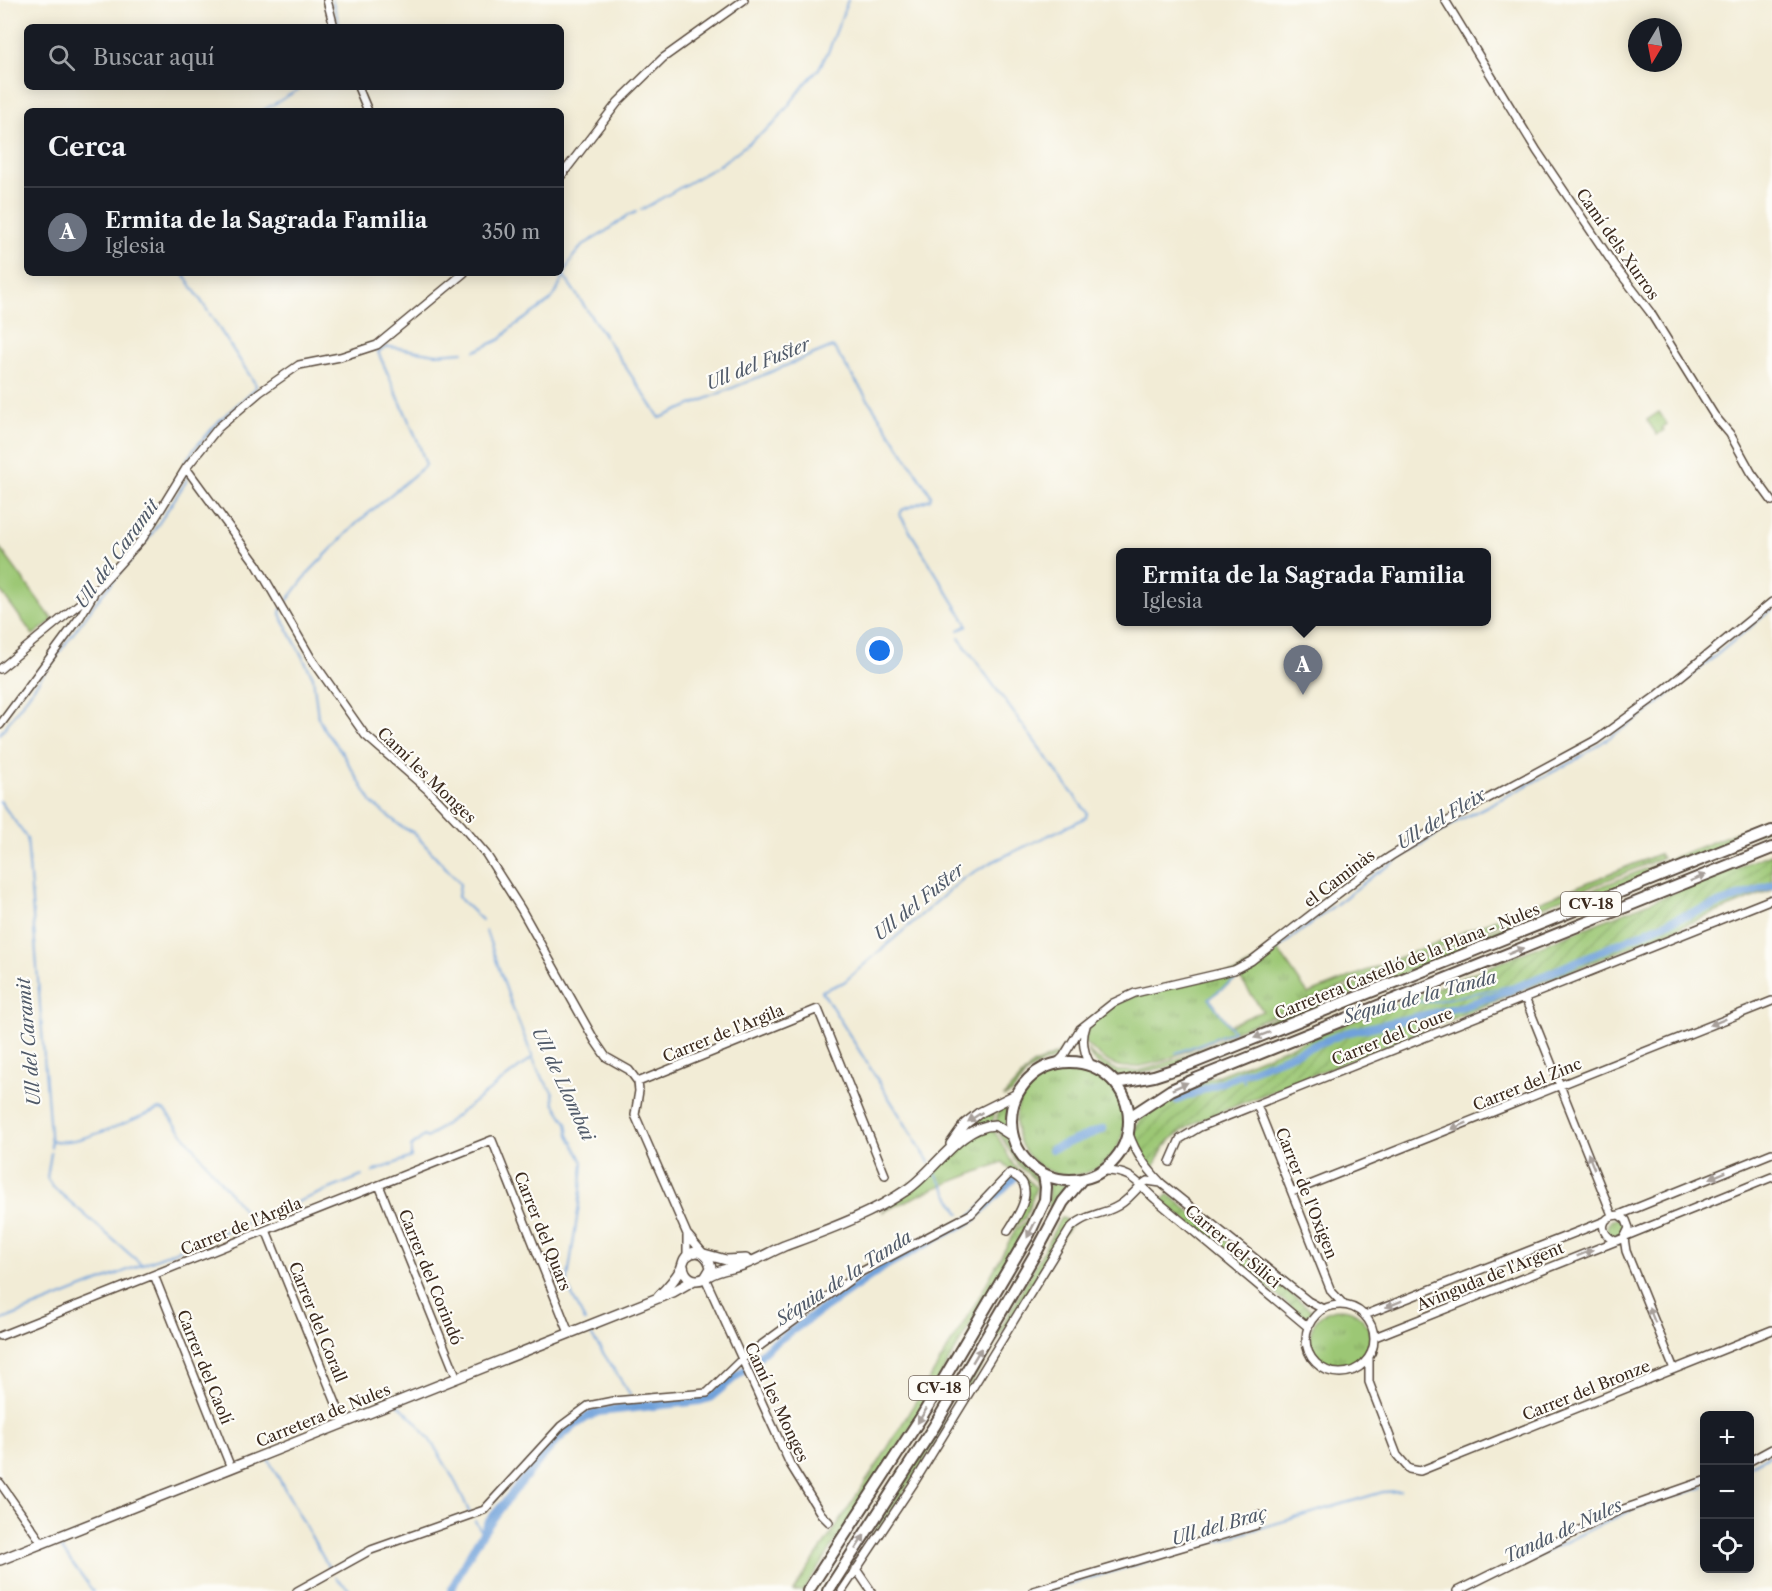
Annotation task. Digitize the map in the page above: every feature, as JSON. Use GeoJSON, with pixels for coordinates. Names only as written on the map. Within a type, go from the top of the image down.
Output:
{"type":"FeatureCollection","features":[{"type":"Feature","properties":{"kind":"main road","name":"Carretera Castelló de la Plana - Nules"},"geometry":{"type":"LineString","coordinates":[[1117,1083],[1154,1076],[1188,1065],[1772,831]]}},
{"type":"Feature","properties":{"kind":"main road","name":"Carretera Castelló de la Plana - Nules"},"geometry":{"type":"LineString","coordinates":[[1130,1117],[1171,1090],[1196,1079],[1772,848]]}},
{"type":"Feature","properties":{"kind":"main road"},"geometry":{"type":"LineString","coordinates":[[1044,1175],[1026,1161],[1012,1136],[1011,1114],[1017,1094],[1033,1074],[1057,1063],[1074,1062],[1091,1065],[1105,1072],[1117,1083]]}},
{"type":"Feature","properties":{"kind":"main road","name":"CV-18"},"geometry":{"type":"LineString","coordinates":[[808,1591],[922,1416],[1029,1234],[1045,1200],[1044,1175],[1063,1180],[1081,1180],[1104,1171],[1120,1155],[1129,1134],[1130,1117],[1126,1099],[1117,1083]]}},
{"type":"Feature","properties":{"kind":"main road","name":"Carretera de Nules"},"geometry":{"type":"LineString","coordinates":[[945,1153],[965,1124],[979,1113],[1017,1094]]}},
{"type":"Feature","properties":{"kind":"main road","name":"Carretera de Nules"},"geometry":{"type":"LineString","coordinates":[[0,1560],[658,1298],[719,1270],[743,1265],[858,1217],[911,1187],[945,1153],[981,1127],[995,1125],[1012,1136]]}},
{"type":"Feature","properties":{"kind":"main road","name":"CV-18"},"geometry":{"type":"LineString","coordinates":[[828,1591],[935,1425],[1063,1202],[1081,1180]]}},
{"type":"Feature","properties":{"kind":"main road"},"geometry":{"type":"LineString","coordinates":[[695,1252],[704,1254],[710,1260],[711,1268],[702,1279],[688,1278],[683,1266],[687,1256],[695,1252]]}},
{"type":"Feature","properties":{"kind":"main road","name":"Carretera de Nules"},"geometry":{"type":"LineString","coordinates":[[704,1254],[726,1260],[760,1256]]}},
{"type":"Feature","properties":{"kind":"main road","name":"Carretera de Nules"},"geometry":{"type":"LineString","coordinates":[[658,1298],[683,1266]]}},
{"type":"Feature","properties":{"kind":"street"},"geometry":{"type":"LineString","coordinates":[[327,0],[333,24]]}},
{"type":"Feature","properties":{"kind":"street"},"geometry":{"type":"LineString","coordinates":[[564,172],[618,102],[663,58],[744,0]]}},
{"type":"Feature","properties":{"kind":"street","name":"Camí dels Xurros"},"geometry":{"type":"LineString","coordinates":[[1445,0],[1537,151],[1614,264],[1650,312],[1714,415],[1730,435],[1751,472],[1772,501]]}},
{"type":"Feature","properties":{"kind":"street"},"geometry":{"type":"LineString","coordinates":[[359,90],[367,108]]}},
{"type":"Feature","properties":{"kind":"street"},"geometry":{"type":"LineString","coordinates":[[0,669],[96,590],[143,538],[186,468],[218,428],[282,375],[299,365],[340,357],[377,345],[460,276]]}},
{"type":"Feature","properties":{"kind":"street","name":"Camí les Monges"},"geometry":{"type":"LineString","coordinates":[[186,468],[257,565],[311,658],[366,735],[428,790],[486,854],[521,909],[595,1041],[606,1057],[629,1070],[638,1082]]}},
{"type":"Feature","properties":{"kind":"street"},"geometry":{"type":"LineString","coordinates":[[0,724],[80,617],[96,590]]}},
{"type":"Feature","properties":{"kind":"street","name":"el Caminàs"},"geometry":{"type":"LineString","coordinates":[[1057,1063],[1080,1029],[1113,1003],[1135,993],[1211,977],[1251,961],[1361,876],[1391,856],[1463,812],[1596,740],[1659,694],[1772,602]]}},
{"type":"Feature","properties":{"kind":"street","name":"Carrer del Coure"},"geometry":{"type":"LineString","coordinates":[[1170,1162],[1180,1139],[1200,1127],[1772,899]]}},
{"type":"Feature","properties":{"kind":"street"},"geometry":{"type":"LineString","coordinates":[[1526,998],[1560,1085],[1616,1215],[1626,1220],[1629,1228],[1625,1237],[1626,1251],[1674,1369]]}},
{"type":"Feature","properties":{"kind":"street","name":"Carrer del Zinc"},"geometry":{"type":"LineString","coordinates":[[1292,1192],[1772,1000]]}},
{"type":"Feature","properties":{"kind":"street","name":"Carrer de l'Argila"},"geometry":{"type":"LineString","coordinates":[[638,1082],[818,1009],[885,1175]]}},
{"type":"Feature","properties":{"kind":"street"},"geometry":{"type":"LineString","coordinates":[[1087,1023],[1082,1039],[1091,1065]]}},
{"type":"Feature","properties":{"kind":"street"},"geometry":{"type":"LineString","coordinates":[[638,1082],[639,1091],[635,1115],[687,1234],[704,1254]]}},
{"type":"Feature","properties":{"kind":"street","name":"Carrer de l'Oxigen"},"geometry":{"type":"LineString","coordinates":[[1257,1105],[1331,1291],[1344,1305]]}},
{"type":"Feature","properties":{"kind":"street","name":"Carrer del Silici"},"geometry":{"type":"LineString","coordinates":[[1129,1134],[1143,1164],[1161,1184],[1311,1304],[1326,1308]]}},
{"type":"Feature","properties":{"kind":"street","name":"Carrer de l'Argila"},"geometry":{"type":"LineString","coordinates":[[0,1336],[492,1140]]}},
{"type":"Feature","properties":{"kind":"street","name":"Carrer del Quars"},"geometry":{"type":"LineString","coordinates":[[492,1140],[569,1333]]}},
{"type":"Feature","properties":{"kind":"street"},"geometry":{"type":"LineString","coordinates":[[1772,1153],[1616,1215],[1605,1221],[1603,1230],[1607,1238],[1615,1241],[1772,1178]]}},
{"type":"Feature","properties":{"kind":"street","name":"Carrer del Silici"},"geometry":{"type":"LineString","coordinates":[[1104,1171],[1119,1171],[1126,1174],[1308,1327]]}},
{"type":"Feature","properties":{"kind":"street"},"geometry":{"type":"LineString","coordinates":[[297,1591],[371,1550],[484,1510],[561,1426],[588,1406],[613,1401],[707,1393],[742,1359],[861,1272],[971,1214],[1010,1173],[1021,1180],[1025,1187],[1024,1199],[1008,1232]]}},
{"type":"Feature","properties":{"kind":"street"},"geometry":{"type":"LineString","coordinates":[[842,1591],[914,1483],[1070,1229],[1084,1218],[1113,1209],[1132,1197],[1140,1186],[1148,1181],[1161,1184]]}},
{"type":"Feature","properties":{"kind":"street","name":"Carrer del Corindó"},"geometry":{"type":"LineString","coordinates":[[379,1185],[457,1378]]}},
{"type":"Feature","properties":{"kind":"street"},"geometry":{"type":"LineString","coordinates":[[1132,1197],[1155,1199]]}},
{"type":"Feature","properties":{"kind":"street","name":"Avinguda de l'Argent"},"geometry":{"type":"LineString","coordinates":[[1365,1315],[1605,1221]]}},
{"type":"Feature","properties":{"kind":"street","name":"Carrer del Corall"},"geometry":{"type":"LineString","coordinates":[[266,1230],[344,1423]]}},
{"type":"Feature","properties":{"kind":"street"},"geometry":{"type":"LineString","coordinates":[[687,1234],[687,1256]]}},
{"type":"Feature","properties":{"kind":"street","name":"Avinguda de l'Argent"},"geometry":{"type":"LineString","coordinates":[[1375,1337],[1615,1241]]}},
{"type":"Feature","properties":{"kind":"street","name":"Carrer del Caolí"},"geometry":{"type":"LineString","coordinates":[[154,1275],[231,1468]]}},
{"type":"Feature","properties":{"kind":"street","name":"Camí les Monges"},"geometry":{"type":"LineString","coordinates":[[702,1279],[710,1288],[790,1464],[821,1514],[829,1522]]}},
{"type":"Feature","properties":{"kind":"street","name":"Carrer de l'Oxigen"},"geometry":{"type":"LineString","coordinates":[[1326,1308],[1331,1291]]}},
{"type":"Feature","properties":{"kind":"street"},"geometry":{"type":"LineString","coordinates":[[1369,1359],[1354,1370],[1344,1372],[1332,1372],[1322,1367],[1313,1360],[1306,1338],[1308,1327],[1314,1317],[1326,1308],[1344,1305],[1359,1310],[1365,1315],[1375,1337],[1369,1359],[1369,1382]]}},
{"type":"Feature","properties":{"kind":"street","name":"Carrer del Bronze"},"geometry":{"type":"LineString","coordinates":[[1369,1382],[1397,1455],[1409,1468],[1420,1471],[1772,1330]]}},
{"type":"Feature","properties":{"kind":"street"},"geometry":{"type":"LineString","coordinates":[[1354,1370],[1369,1382]]}},
{"type":"Feature","properties":{"kind":"street"},"geometry":{"type":"LineString","coordinates":[[1754,1458],[1772,1449]]}},
{"type":"Feature","properties":{"kind":"street"},"geometry":{"type":"LineString","coordinates":[[1457,1591],[1618,1511],[1700,1482]]}},
{"type":"Feature","properties":{"kind":"street"},"geometry":{"type":"LineString","coordinates":[[0,1483],[42,1544]]}},
{"type":"Feature","properties":{"kind":"street"},"geometry":{"type":"LineString","coordinates":[[1033,1591],[1257,1525],[1260,1521],[1258,1515]]}},
{"type":"Feature","properties":{"kind":"street"},"geometry":{"type":"LineString","coordinates":[[856,1569],[871,1591]]}},
{"type":"Feature","properties":{"kind":"green space"},"geometry":{"type":"Polygon","coordinates":[[[1659,412],[1667,424],[1662,428],[1664,430],[1657,435],[1647,420],[1659,412]]]}},
{"type":"Feature","properties":{"kind":"green space"},"geometry":{"type":"Polygon","coordinates":[[[0,548],[53,620],[33,635],[0,590],[0,548]]]}},
{"type":"Feature","properties":{"kind":"green space"},"geometry":{"type":"Polygon","coordinates":[[[1772,818],[1772,827],[1176,1065],[1123,1077],[1102,1067],[1092,1059],[1087,1049],[1094,1057],[1117,1071],[1137,1071],[1157,1066],[1772,818]]]}},
{"type":"Feature","properties":{"kind":"green space"},"geometry":{"type":"Polygon","coordinates":[[[1772,853],[1772,890],[1198,1121],[1164,1147],[1153,1172],[1136,1146],[1134,1136],[1136,1127],[1142,1118],[1174,1093],[1772,853]]]}},
{"type":"Feature","properties":{"kind":"green space"},"geometry":{"type":"Polygon","coordinates":[[[1659,854],[1662,858],[1163,1061],[1121,1067],[1096,1053],[1085,1043],[1088,1026],[1114,1004],[1136,995],[1237,972],[1276,947],[1308,994],[1659,854]],[[1239,977],[1209,998],[1229,1025],[1263,1011],[1239,977]]]}},
{"type":"Feature","properties":{"kind":"green space"},"geometry":{"type":"Polygon","coordinates":[[[1068,1046],[1059,1058],[1043,1063],[1028,1072],[1012,1093],[1003,1097],[1032,1065],[1057,1054],[1068,1046]]]}},
{"type":"Feature","properties":{"kind":"green space"},"geometry":{"type":"Polygon","coordinates":[[[1070,1067],[1091,1071],[1108,1083],[1120,1100],[1124,1121],[1120,1142],[1108,1159],[1091,1171],[1070,1175],[1049,1171],[1032,1159],[1020,1142],[1016,1121],[1020,1100],[1032,1083],[1049,1071],[1070,1067]]]}},
{"type":"Feature","properties":{"kind":"green space"},"geometry":{"type":"Polygon","coordinates":[[[1008,1105],[1006,1127],[996,1123],[999,1107],[1008,1105]]]}},
{"type":"Feature","properties":{"kind":"green space"},"geometry":{"type":"Polygon","coordinates":[[[995,1108],[993,1122],[962,1131],[969,1123],[995,1108]]]}},
{"type":"Feature","properties":{"kind":"green space"},"geometry":{"type":"Polygon","coordinates":[[[993,1128],[1014,1166],[1036,1188],[1025,1218],[1013,1228],[1026,1187],[1003,1162],[935,1188],[882,1212],[912,1190],[969,1138],[993,1128]]]}},
{"type":"Feature","properties":{"kind":"green space"},"geometry":{"type":"Polygon","coordinates":[[[997,1129],[1006,1135],[1019,1161],[1039,1180],[1040,1200],[1037,1198],[1039,1190],[1036,1181],[1018,1165],[997,1129]]]}},
{"type":"Feature","properties":{"kind":"green space"},"geometry":{"type":"Polygon","coordinates":[[[1049,1182],[1070,1186],[1055,1209],[1048,1205],[1049,1182]]]}},
{"type":"Feature","properties":{"kind":"green space"},"geometry":{"type":"Polygon","coordinates":[[[1168,1194],[1312,1311],[1306,1319],[1162,1201],[1168,1194]]]}},
{"type":"Feature","properties":{"kind":"green space"},"geometry":{"type":"Polygon","coordinates":[[[1036,1202],[1039,1203],[1031,1221],[905,1436],[803,1591],[793,1591],[879,1462],[977,1301],[1016,1229],[1028,1220],[1036,1202]]]}},
{"type":"Feature","properties":{"kind":"green space"},"geometry":{"type":"Polygon","coordinates":[[[1061,1217],[1073,1222],[1056,1244],[920,1467],[840,1591],[834,1591],[924,1453],[981,1360],[1061,1217]]]}},
{"type":"Feature","properties":{"kind":"green space"},"geometry":{"type":"Polygon","coordinates":[[[1612,1219],[1620,1219],[1625,1224],[1623,1235],[1612,1237],[1607,1232],[1607,1224],[1612,1219]]]}},
{"type":"Feature","properties":{"kind":"green space"},"geometry":{"type":"Polygon","coordinates":[[[1340,1309],[1361,1318],[1370,1339],[1361,1360],[1340,1369],[1319,1360],[1310,1339],[1319,1318],[1340,1309]]]}},
{"type":"Feature","properties":{"kind":"waterway","name":"Ull del Caramit"},"geometry":{"type":"LineString","coordinates":[[332,0],[339,24]]}},
{"type":"Feature","properties":{"kind":"waterway","name":"Ull de Llombai"},"geometry":{"type":"LineString","coordinates":[[641,210],[718,166],[774,124],[818,70],[829,50],[848,0]]}},
{"type":"Feature","properties":{"kind":"waterway","name":"Ull del Caramit"},"geometry":{"type":"LineString","coordinates":[[267,108],[298,90]]}},
{"type":"Feature","properties":{"kind":"waterway","name":"Ull de Llombai"},"geometry":{"type":"LineString","coordinates":[[564,276],[572,258],[583,245],[636,212]]}},
{"type":"Feature","properties":{"kind":"waterway","name":"Ull del Caramit"},"geometry":{"type":"LineString","coordinates":[[185,276],[256,385],[255,389],[220,420],[185,462]]}},
{"type":"Feature","properties":{"kind":"waterway","name":"Ull del Fuster"},"geometry":{"type":"LineString","coordinates":[[564,276],[660,418],[831,347],[834,348],[931,495],[930,499],[902,510],[900,515],[967,624],[959,630]]}},
{"type":"Feature","properties":{"kind":"waterway","name":"Ull de Llombai"},"geometry":{"type":"LineString","coordinates":[[475,351],[501,339],[511,328],[550,301],[564,276]]}},
{"type":"Feature","properties":{"kind":"waterway","name":"Ull de Llombai"},"geometry":{"type":"LineString","coordinates":[[287,601],[310,571],[357,523],[426,465],[417,439],[378,352],[386,347],[436,354],[463,352]]}},
{"type":"Feature","properties":{"kind":"waterway","name":"Ull del Caramit"},"geometry":{"type":"LineString","coordinates":[[0,734],[96,602],[151,535],[188,475]]}},
{"type":"Feature","properties":{"kind":"waterway","name":"Ull de Llombai"},"geometry":{"type":"LineString","coordinates":[[281,609],[280,614],[313,677],[318,717],[324,729],[341,751],[372,803],[402,827],[414,833],[457,880],[460,884],[458,897],[482,920]]}},
{"type":"Feature","properties":{"kind":"waterway","name":"Ull del Fleix"},"geometry":{"type":"LineString","coordinates":[[1176,1053],[1233,1031],[1209,998],[1373,876],[1458,821],[1574,761],[1649,711],[1772,609]]}},
{"type":"Feature","properties":{"kind":"waterway","name":"Ull del Fuster"},"geometry":{"type":"LineString","coordinates":[[929,1162],[822,991],[844,982],[964,878],[990,863],[1083,819],[1087,813],[959,638]]}},
{"type":"Feature","properties":{"kind":"waterway","name":"Ull del Caramit"},"geometry":{"type":"LineString","coordinates":[[0,801],[27,838],[51,1147]]}},
{"type":"Feature","properties":{"kind":"waterway","name":"Séquia de la Tanda"},"geometry":{"type":"LineString","coordinates":[[1410,1001],[1431,1002],[1520,984],[1680,914],[1772,882]]}},
{"type":"Feature","properties":{"kind":"waterway","name":"Séquia de la Tanda"},"geometry":{"type":"LineString","coordinates":[[1177,1100],[1345,1033],[1464,1006],[1508,991],[1671,921],[1772,885]]}},
{"type":"Feature","properties":{"kind":"waterway","name":"Ull de Llombai"},"geometry":{"type":"LineString","coordinates":[[486,931],[539,1073],[553,1093],[554,1103],[567,1123],[569,1135],[583,1162],[567,1285],[585,1321]]}},
{"type":"Feature","properties":{"kind":"waterway","name":"Séquia de la Tanda"},"geometry":{"type":"LineString","coordinates":[[1244,1082],[1242,1077],[1342,1037],[1466,1006]]}},
{"type":"Feature","properties":{"kind":"waterway"},"geometry":{"type":"LineString","coordinates":[[373,1172],[411,1157],[411,1147],[424,1136],[427,1138],[532,1058]]}},
{"type":"Feature","properties":{"kind":"waterway"},"geometry":{"type":"LineString","coordinates":[[51,1140],[61,1142],[74,1140],[105,1131],[160,1109],[165,1111],[252,1221]]}},
{"type":"Feature","properties":{"kind":"waterway","name":"Séquia de la Tanda"},"geometry":{"type":"LineString","coordinates":[[1052,1149],[1103,1129]]}},
{"type":"Feature","properties":{"kind":"waterway","name":"Ull del Caramit"},"geometry":{"type":"LineString","coordinates":[[51,1153],[47,1178],[52,1186],[141,1264]]}},
{"type":"Feature","properties":{"kind":"waterway","name":"Ull del Fuster"},"geometry":{"type":"LineString","coordinates":[[936,1174],[960,1214]]}},
{"type":"Feature","properties":{"kind":"waterway"},"geometry":{"type":"LineString","coordinates":[[196,1243],[362,1176]]}},
{"type":"Feature","properties":{"kind":"waterway","name":"Séquia de la Tanda"},"geometry":{"type":"LineString","coordinates":[[750,1365],[770,1346],[887,1265],[972,1219],[1015,1177]]}},
{"type":"Feature","properties":{"kind":"waterway"},"geometry":{"type":"LineString","coordinates":[[0,1321],[188,1246]]}},
{"type":"Feature","properties":{"kind":"waterway","name":"Séquia de la Tanda"},"geometry":{"type":"LineString","coordinates":[[752,1360],[819,1308],[890,1261],[894,1261]]}},
{"type":"Feature","properties":{"kind":"waterway","name":"Ull de Llombai"},"geometry":{"type":"LineString","coordinates":[[590,1333],[630,1394]]}},
{"type":"Feature","properties":{"kind":"waterway","name":"Séquia de la Tanda"},"geometry":{"type":"LineString","coordinates":[[710,1394],[740,1369]]}},
{"type":"Feature","properties":{"kind":"waterway","name":"Séquia de la Tanda"},"geometry":{"type":"LineString","coordinates":[[451,1591],[483,1532],[532,1469],[566,1432],[598,1412],[710,1398],[744,1370]]}},
{"type":"Feature","properties":{"kind":"waterway"},"geometry":{"type":"LineString","coordinates":[[551,1441],[575,1421],[594,1410],[705,1396]]}},
{"type":"Feature","properties":{"kind":"waterway"},"geometry":{"type":"LineString","coordinates":[[398,1405],[409,1414],[430,1440],[449,1471],[470,1514]]}},
{"type":"Feature","properties":{"kind":"waterway","name":"Séquia de la Tanda"},"geometry":{"type":"LineString","coordinates":[[448,1591],[487,1519],[548,1445]]}},
{"type":"Feature","properties":{"kind":"waterway","name":"Tanda de Nules"},"geometry":{"type":"LineString","coordinates":[[1752,1465],[1772,1454]]}},
{"type":"Feature","properties":{"kind":"waterway","name":"Ull del Caramit"},"geometry":{"type":"LineString","coordinates":[[268,1459],[329,1568]]}},
{"type":"Feature","properties":{"kind":"waterway","name":"Tanda de Nules"},"geometry":{"type":"LineString","coordinates":[[1469,1591],[1634,1509],[1700,1488]]}},
{"type":"Feature","properties":{"kind":"waterway","name":"Ull del Braç"},"geometry":{"type":"LineString","coordinates":[[1046,1591],[1383,1492],[1400,1491]]}},
{"type":"Feature","properties":{"kind":"waterway"},"geometry":{"type":"LineString","coordinates":[[475,1521],[482,1532]]}},
{"type":"Feature","properties":{"kind":"waterway"},"geometry":{"type":"LineString","coordinates":[[57,1543],[93,1591]]}},
{"type":"Feature","properties":{"kind":"waterway","name":"Ull del Caramit"},"geometry":{"type":"LineString","coordinates":[[335,1577],[351,1591]]}},
{"type":"Feature","properties":{"kind":"place","name":"Ermita de la Sagrada Familia"},"geometry":{"type":"Point","coordinates":[1303,695]}}]}
